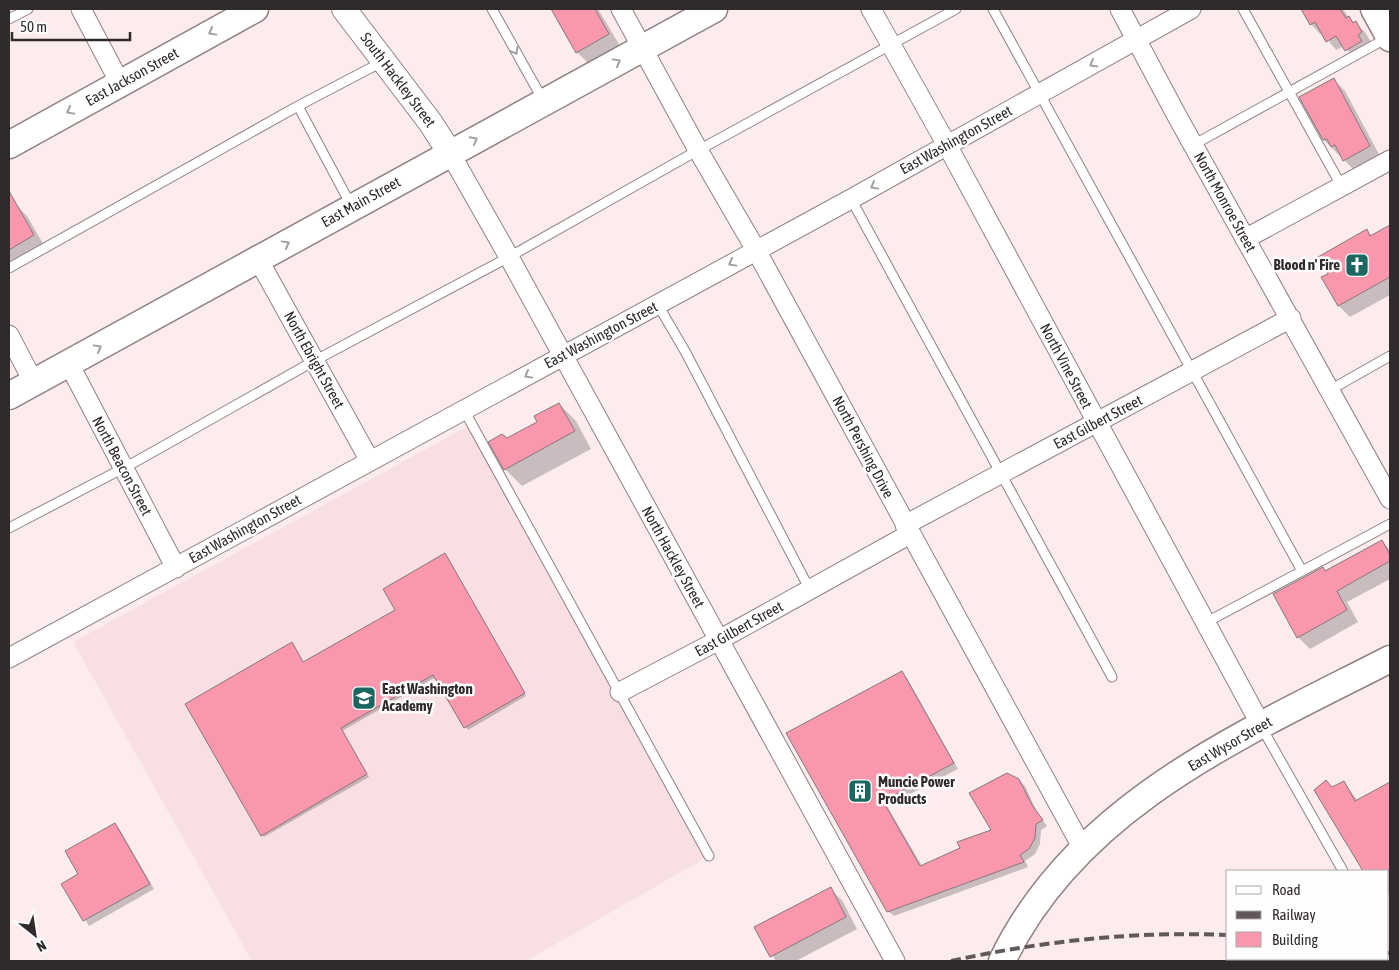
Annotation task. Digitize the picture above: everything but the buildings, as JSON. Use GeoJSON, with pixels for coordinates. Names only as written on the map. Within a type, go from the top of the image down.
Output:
{"type":"FeatureCollection","features":[{"type":"Feature","properties":{"kind":"main road","name":"East Jackson Street"},"geometry":{"type":"LineString","coordinates":[[9,145],[255,9]]}},
{"type":"Feature","properties":{"kind":"main road","name":"East Main Street"},"geometry":{"type":"LineString","coordinates":[[9,396],[714,9]]}},
{"type":"Feature","properties":{"kind":"main road"},"geometry":{"type":"LineString","coordinates":[[1374,9],[1389,34]]}},
{"type":"Feature","properties":{"kind":"main road","name":"East Wysor Street"},"geometry":{"type":"LineString","coordinates":[[1002,961],[1025,922],[1082,847],[1122,812],[1165,781],[1260,725],[1390,659]]}},
{"type":"Feature","properties":{"kind":"street"},"geometry":{"type":"LineString","coordinates":[[81,9],[120,83]]}},
{"type":"Feature","properties":{"kind":"street","name":"South Hackley Street"},"geometry":{"type":"LineString","coordinates":[[344,9],[430,122],[450,153]]}},
{"type":"Feature","properties":{"kind":"street","name":"North Pershing Drive"},"geometry":{"type":"LineString","coordinates":[[621,9],[698,150],[756,250],[1082,847]]}},
{"type":"Feature","properties":{"kind":"street","name":"North Vine Street"},"geometry":{"type":"LineString","coordinates":[[871,9],[947,145],[1260,725]]}},
{"type":"Feature","properties":{"kind":"street","name":"North Monroe Street"},"geometry":{"type":"LineString","coordinates":[[1120,9],[1135,40],[1390,499]]}},
{"type":"Feature","properties":{"kind":"street","name":"East Washington Street"},"geometry":{"type":"LineString","coordinates":[[9,658],[658,305],[1191,9]]}},
{"type":"Feature","properties":{"kind":"street","name":"North Hackley Street"},"geometry":{"type":"LineString","coordinates":[[450,153],[509,257],[895,961]]}},
{"type":"Feature","properties":{"kind":"street"},"geometry":{"type":"LineString","coordinates":[[1246,239],[1390,160]]}},
{"type":"Feature","properties":{"kind":"street","name":"North Ebright Street"},"geometry":{"type":"LineString","coordinates":[[258,259],[370,461]]}},
{"type":"Feature","properties":{"kind":"street","name":"East Gilbert Street"},"geometry":{"type":"LineString","coordinates":[[620,692],[810,590],[907,529],[1000,474],[1291,318]]}},
{"type":"Feature","properties":{"kind":"street"},"geometry":{"type":"LineString","coordinates":[[9,335],[34,383]]}},
{"type":"Feature","properties":{"kind":"street","name":"North Beacon Street"},"geometry":{"type":"LineString","coordinates":[[69,364],[176,568]]}},
{"type":"Feature","properties":{"kind":"lane"},"geometry":{"type":"LineString","coordinates":[[9,19],[28,9]]}},
{"type":"Feature","properties":{"kind":"lane"},"geometry":{"type":"LineString","coordinates":[[492,9],[544,102]]}},
{"type":"Feature","properties":{"kind":"lane"},"geometry":{"type":"LineString","coordinates":[[9,528],[123,468],[314,360],[509,257],[698,150],[956,9]]}},
{"type":"Feature","properties":{"kind":"lane"},"geometry":{"type":"LineString","coordinates":[[993,9],[1038,95],[1193,371],[1302,571]]}},
{"type":"Feature","properties":{"kind":"lane"},"geometry":{"type":"LineString","coordinates":[[1242,9],[1342,187]]}},
{"type":"Feature","properties":{"kind":"lane"},"geometry":{"type":"LineString","coordinates":[[1193,145],[1389,34]]}},
{"type":"Feature","properties":{"kind":"lane"},"geometry":{"type":"LineString","coordinates":[[9,268],[298,106],[384,61]]}},
{"type":"Feature","properties":{"kind":"lane"},"geometry":{"type":"LineString","coordinates":[[298,106],[353,208]]}},
{"type":"Feature","properties":{"kind":"lane"},"geometry":{"type":"LineString","coordinates":[[851,199],[1112,678]]}},
{"type":"Feature","properties":{"kind":"lane"},"geometry":{"type":"LineString","coordinates":[[658,305],[713,403],[810,590]]}},
{"type":"Feature","properties":{"kind":"lane"},"geometry":{"type":"LineString","coordinates":[[1330,390],[1390,356]]}},
{"type":"Feature","properties":{"kind":"lane"},"geometry":{"type":"LineString","coordinates":[[464,410],[709,856]]}},
{"type":"Feature","properties":{"kind":"lane"},"geometry":{"type":"LineString","coordinates":[[1205,622],[1390,524]]}},
{"type":"Feature","properties":{"kind":"lane"},"geometry":{"type":"LineString","coordinates":[[1260,725],[1342,870]]}},
{"type":"Feature","properties":{"kind":"shaded area","name":"East Washington Academy"},"geometry":{"type":"Polygon","coordinates":[[[472,424],[709,856],[526,961],[252,961],[73,642],[472,424]]]}},
{"type":"Feature","properties":{"kind":"railway"},"geometry":{"type":"LineString","coordinates":[[951,961],[1020,948],[1089,939],[1123,936],[1226,935]]}},
{"type":"Feature","properties":{"kind":"place","name":"Blood n' Fire"},"geometry":{"type":"Point","coordinates":[1357,265]}},
{"type":"Feature","properties":{"kind":"place","name":"East Washington Academy"},"geometry":{"type":"Point","coordinates":[364,698]}},
{"type":"Feature","properties":{"kind":"place","name":"Muncie Power Products"},"geometry":{"type":"Point","coordinates":[860,791]}}]}
